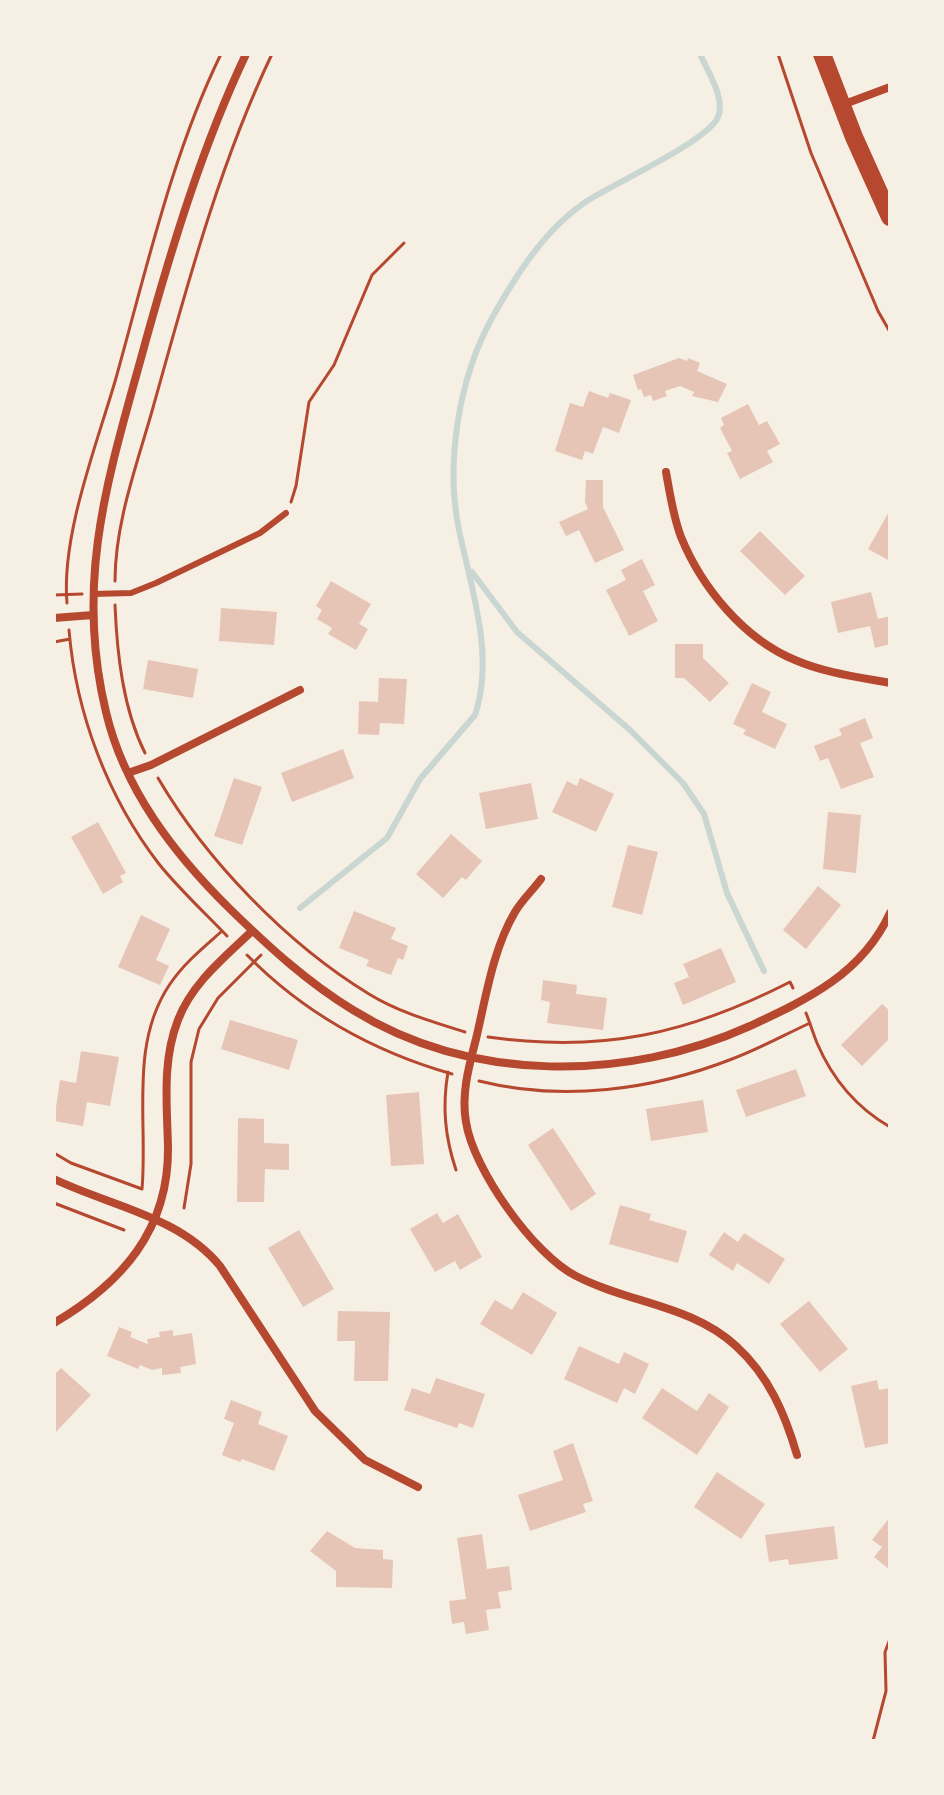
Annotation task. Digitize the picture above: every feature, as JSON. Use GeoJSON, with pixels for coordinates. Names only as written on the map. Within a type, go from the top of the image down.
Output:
{"type":"FeatureCollection","features":[{"type":"Feature","properties":{"kind":"main road"},"geometry":{"type":"LineString","coordinates":[[822,54],[841,106],[890,217]]}},
{"type":"Feature","properties":{"kind":"street"},"geometry":{"type":"LineString","coordinates":[[246,54],[215,126],[157,300],[105,489],[96,546],[93,615],[103,701],[128,773],[170,845],[252,931],[296,970],[355,1012],[415,1041],[472,1057],[530,1065],[596,1066],[639,1061],[710,1042],[800,1003],[838,979],[869,947],[890,913]]}},
{"type":"Feature","properties":{"kind":"street"},"geometry":{"type":"LineString","coordinates":[[841,106],[890,87]]}},
{"type":"Feature","properties":{"kind":"street"},"geometry":{"type":"LineString","coordinates":[[666,472],[676,523],[691,558],[707,584],[745,628],[762,642],[795,660],[890,683]]}},
{"type":"Feature","properties":{"kind":"street"},"geometry":{"type":"LineString","coordinates":[[54,618],[93,615]]}},
{"type":"Feature","properties":{"kind":"street"},"geometry":{"type":"LineString","coordinates":[[128,773],[151,765],[300,690]]}},
{"type":"Feature","properties":{"kind":"street"},"geometry":{"type":"LineString","coordinates":[[541,879],[517,909],[502,940],[464,1095],[469,1136],[482,1167],[528,1236],[551,1259],[577,1276],[690,1317],[735,1345],[778,1401],[797,1455]]}},
{"type":"Feature","properties":{"kind":"street"},"geometry":{"type":"LineString","coordinates":[[54,1323],[111,1284],[133,1259],[154,1219],[167,1172],[166,1077],[177,1021],[200,983],[252,931]]}},
{"type":"Feature","properties":{"kind":"street"},"geometry":{"type":"LineString","coordinates":[[54,1179],[183,1232],[207,1249],[247,1305],[302,1394],[348,1446],[373,1466],[418,1487]]}},
{"type":"Feature","properties":{"kind":"lane"},"geometry":{"type":"LineString","coordinates":[[93,594],[131,593],[260,533],[286,513]]}},
{"type":"Feature","properties":{"kind":"path"},"geometry":{"type":"LineString","coordinates":[[54,595],[66,594],[70,549],[81,497],[169,194],[221,54]]}},
{"type":"Feature","properties":{"kind":"path"},"geometry":{"type":"LineString","coordinates":[[272,54],[232,146],[188,282],[120,531],[115,565],[117,633],[127,697],[138,740],[151,765],[172,802],[208,852],[233,880],[328,964],[394,1007],[477,1035],[557,1044],[629,1039],[697,1022],[749,1003],[790,982]]}},
{"type":"Feature","properties":{"kind":"path"},"geometry":{"type":"LineString","coordinates":[[778,54],[811,153],[878,311],[890,332]]}},
{"type":"Feature","properties":{"kind":"path"},"geometry":{"type":"LineString","coordinates":[[286,513],[296,486],[309,402],[334,365],[372,275],[404,243]]}},
{"type":"Feature","properties":{"kind":"path"},"geometry":{"type":"LineString","coordinates":[[54,642],[70,639]]}},
{"type":"Feature","properties":{"kind":"path"},"geometry":{"type":"LineString","coordinates":[[184,1208],[190,1175],[190,1078],[195,1041],[208,1010],[254,963],[293,996],[349,1032],[409,1061],[448,1072],[443,1107],[449,1148],[456,1170]]}},
{"type":"Feature","properties":{"kind":"path"},"geometry":{"type":"LineString","coordinates":[[810,1023],[827,1063],[852,1099],[890,1127]]}},
{"type":"Feature","properties":{"kind":"path"},"geometry":{"type":"LineString","coordinates":[[54,1153],[71,1163],[142,1189]]}},
{"type":"Feature","properties":{"kind":"path"},"geometry":{"type":"LineString","coordinates":[[54,1203],[124,1230]]}},
{"type":"Feature","properties":{"kind":"path"},"geometry":{"type":"LineString","coordinates":[[873,1741],[886,1691],[885,1652],[890,1639]]}},
{"type":"Feature","properties":{"kind":"path"},"geometry":{"type":"LineString","coordinates":[[712,1741],[726,1741]]}},
{"type":"Feature","properties":{"kind":"building"},"geometry":{"type":"Polygon","coordinates":[[[679,358],[700,363],[697,371],[727,384],[718,402],[692,396],[694,392],[680,386],[665,391],[667,396],[653,401],[651,395],[644,397],[633,375],[679,358]]]}},
{"type":"Feature","properties":{"kind":"building"},"geometry":{"type":"Polygon","coordinates":[[[589,391],[608,398],[610,393],[631,400],[619,433],[603,427],[593,454],[585,451],[582,460],[555,451],[570,403],[583,407],[589,391]]]}},
{"type":"Feature","properties":{"kind":"building"},"geometry":{"type":"Polygon","coordinates":[[[748,404],[759,425],[767,421],[780,444],[767,451],[773,462],[740,479],[727,453],[732,451],[720,428],[724,425],[721,418],[748,404]]]}},
{"type":"Feature","properties":{"kind":"building"},"geometry":{"type":"Polygon","coordinates":[[[586,480],[603,480],[603,507],[624,550],[595,563],[579,530],[566,536],[559,522],[588,509],[585,502],[586,480]]]}},
{"type":"Feature","properties":{"kind":"building"},"geometry":{"type":"Polygon","coordinates":[[[890,510],[890,561],[868,549],[890,510]]]}},
{"type":"Feature","properties":{"kind":"building"},"geometry":{"type":"Polygon","coordinates":[[[760,531],[805,576],[785,595],[740,551],[760,531]]]}},
{"type":"Feature","properties":{"kind":"building"},"geometry":{"type":"Polygon","coordinates":[[[642,559],[655,585],[643,591],[658,621],[629,636],[606,590],[626,580],[621,570],[642,559]]]}},
{"type":"Feature","properties":{"kind":"building"},"geometry":{"type":"Polygon","coordinates":[[[331,581],[371,604],[359,624],[368,629],[356,650],[328,634],[332,628],[317,619],[322,610],[316,606],[331,581]]]}},
{"type":"Feature","properties":{"kind":"building"},"geometry":{"type":"Polygon","coordinates":[[[871,592],[878,619],[890,616],[890,644],[875,648],[870,626],[838,633],[831,602],[871,592]]]}},
{"type":"Feature","properties":{"kind":"building"},"geometry":{"type":"Polygon","coordinates":[[[221,608],[277,612],[274,645],[219,641],[221,608]]]}},
{"type":"Feature","properties":{"kind":"building"},"geometry":{"type":"Polygon","coordinates":[[[675,644],[703,644],[703,658],[729,683],[710,702],[684,678],[675,678],[675,644]]]}},
{"type":"Feature","properties":{"kind":"building"},"geometry":{"type":"Polygon","coordinates":[[[148,660],[198,669],[193,698],[143,689],[148,660]]]}},
{"type":"Feature","properties":{"kind":"building"},"geometry":{"type":"Polygon","coordinates":[[[379,678],[407,679],[404,724],[380,723],[379,735],[358,734],[359,701],[378,702],[379,678]]]}},
{"type":"Feature","properties":{"kind":"building"},"geometry":{"type":"Polygon","coordinates":[[[752,683],[771,692],[762,712],[787,724],[775,749],[743,734],[746,730],[733,724],[752,683]]]}},
{"type":"Feature","properties":{"kind":"building"},"geometry":{"type":"Polygon","coordinates":[[[865,718],[873,738],[860,743],[874,777],[841,789],[828,758],[820,761],[814,746],[842,735],[839,729],[865,718]]]}},
{"type":"Feature","properties":{"kind":"building"},"geometry":{"type":"Polygon","coordinates":[[[343,749],[354,778],[292,802],[281,773],[343,749]]]}},
{"type":"Feature","properties":{"kind":"building"},"geometry":{"type":"Polygon","coordinates":[[[234,778],[262,787],[242,845],[214,836],[234,778]]]}},
{"type":"Feature","properties":{"kind":"building"},"geometry":{"type":"Polygon","coordinates":[[[580,778],[614,794],[596,832],[552,812],[567,781],[577,786],[580,778]]]}},
{"type":"Feature","properties":{"kind":"building"},"geometry":{"type":"Polygon","coordinates":[[[531,783],[538,819],[486,829],[479,793],[531,783]]]}},
{"type":"Feature","properties":{"kind":"building"},"geometry":{"type":"Polygon","coordinates":[[[828,812],[861,815],[856,873],[823,869],[828,812]]]}},
{"type":"Feature","properties":{"kind":"building"},"geometry":{"type":"Polygon","coordinates":[[[98,822],[126,873],[120,876],[123,882],[103,894],[71,837],[98,822]]]}},
{"type":"Feature","properties":{"kind":"building"},"geometry":{"type":"Polygon","coordinates":[[[451,834],[482,861],[466,880],[462,877],[443,898],[416,874],[451,834]]]}},
{"type":"Feature","properties":{"kind":"building"},"geometry":{"type":"Polygon","coordinates":[[[628,845],[658,852],[642,915],[612,907],[628,845]]]}},
{"type":"Feature","properties":{"kind":"building"},"geometry":{"type":"Polygon","coordinates":[[[818,886],[841,905],[806,949],[783,930],[818,886]]]}},
{"type":"Feature","properties":{"kind":"building"},"geometry":{"type":"Polygon","coordinates":[[[354,911],[396,928],[391,939],[408,946],[403,960],[398,958],[391,975],[366,966],[369,960],[339,948],[354,911]]]}},
{"type":"Feature","properties":{"kind":"building"},"geometry":{"type":"Polygon","coordinates":[[[141,915],[170,929],[156,960],[169,966],[160,985],[118,967],[141,915]]]}},
{"type":"Feature","properties":{"kind":"building"},"geometry":{"type":"Polygon","coordinates":[[[721,948],[736,982],[683,1005],[674,983],[689,977],[683,964],[721,948]]]}},
{"type":"Feature","properties":{"kind":"building"},"geometry":{"type":"Polygon","coordinates":[[[543,980],[577,985],[576,994],[607,998],[603,1030],[547,1023],[550,1002],[541,1000],[543,980]]]}},
{"type":"Feature","properties":{"kind":"building"},"geometry":{"type":"Polygon","coordinates":[[[882,1004],[890,1011],[890,1038],[862,1066],[841,1045],[882,1004]]]}},
{"type":"Feature","properties":{"kind":"building"},"geometry":{"type":"Polygon","coordinates":[[[230,1020],[298,1040],[289,1070],[221,1049],[230,1020]]]}},
{"type":"Feature","properties":{"kind":"building"},"geometry":{"type":"Polygon","coordinates":[[[81,1051],[119,1057],[110,1106],[87,1102],[83,1126],[54,1121],[60,1080],[76,1083],[81,1051]]]}},
{"type":"Feature","properties":{"kind":"building"},"geometry":{"type":"Polygon","coordinates":[[[796,1069],[806,1096],[746,1117],[736,1090],[796,1069]]]}},
{"type":"Feature","properties":{"kind":"building"},"geometry":{"type":"Polygon","coordinates":[[[419,1092],[424,1164],[391,1166],[386,1095],[419,1092]]]}},
{"type":"Feature","properties":{"kind":"building"},"geometry":{"type":"Polygon","coordinates":[[[703,1100],[708,1132],[651,1141],[646,1109],[703,1100]]]}},
{"type":"Feature","properties":{"kind":"building"},"geometry":{"type":"Polygon","coordinates":[[[238,1118],[264,1119],[264,1143],[289,1144],[289,1170],[265,1169],[264,1202],[237,1202],[238,1118]]]}},
{"type":"Feature","properties":{"kind":"building"},"geometry":{"type":"Polygon","coordinates":[[[553,1128],[596,1194],[571,1211],[528,1145],[553,1128]]]}},
{"type":"Feature","properties":{"kind":"building"},"geometry":{"type":"Polygon","coordinates":[[[620,1205],[651,1214],[649,1220],[687,1231],[678,1263],[609,1244],[620,1205]]]}},
{"type":"Feature","properties":{"kind":"building"},"geometry":{"type":"Polygon","coordinates":[[[437,1213],[443,1223],[458,1214],[482,1257],[460,1270],[455,1261],[435,1272],[410,1229],[437,1213]]]}},
{"type":"Feature","properties":{"kind":"building"},"geometry":{"type":"Polygon","coordinates":[[[299,1230],[334,1289],[303,1307],[268,1248],[299,1230]]]}},
{"type":"Feature","properties":{"kind":"building"},"geometry":{"type":"Polygon","coordinates":[[[724,1232],[738,1242],[744,1233],[785,1259],[769,1284],[737,1263],[733,1271],[709,1255],[724,1232]]]}},
{"type":"Feature","properties":{"kind":"building"},"geometry":{"type":"Polygon","coordinates":[[[523,1292],[557,1313],[532,1355],[480,1324],[495,1300],[512,1310],[523,1292]]]}},
{"type":"Feature","properties":{"kind":"building"},"geometry":{"type":"Polygon","coordinates":[[[809,1301],[848,1349],[820,1372],[780,1324],[809,1301]]]}},
{"type":"Feature","properties":{"kind":"building"},"geometry":{"type":"Polygon","coordinates":[[[338,1311],[390,1312],[388,1381],[354,1381],[355,1341],[337,1341],[338,1311]]]}},
{"type":"Feature","properties":{"kind":"building"},"geometry":{"type":"Polygon","coordinates":[[[119,1327],[132,1332],[130,1337],[148,1344],[147,1339],[160,1337],[159,1332],[173,1330],[173,1336],[192,1333],[196,1364],[180,1367],[181,1373],[162,1375],[162,1368],[152,1370],[140,1365],[138,1369],[107,1356],[119,1327]]]}},
{"type":"Feature","properties":{"kind":"building"},"geometry":{"type":"Polygon","coordinates":[[[579,1346],[619,1364],[624,1352],[649,1364],[635,1394],[624,1388],[617,1403],[564,1379],[579,1346]]]}},
{"type":"Feature","properties":{"kind":"building"},"geometry":{"type":"Polygon","coordinates":[[[61,1368],[91,1395],[54,1434],[54,1375],[61,1368]]]}},
{"type":"Feature","properties":{"kind":"building"},"geometry":{"type":"Polygon","coordinates":[[[436,1378],[485,1394],[473,1428],[459,1423],[457,1428],[404,1410],[412,1388],[430,1394],[436,1378]]]}},
{"type":"Feature","properties":{"kind":"building"},"geometry":{"type":"Polygon","coordinates":[[[877,1380],[879,1390],[890,1388],[890,1443],[865,1448],[851,1386],[877,1380]]]}},
{"type":"Feature","properties":{"kind":"building"},"geometry":{"type":"Polygon","coordinates":[[[662,1388],[697,1411],[709,1393],[729,1407],[697,1455],[642,1418],[662,1388]]]}},
{"type":"Feature","properties":{"kind":"building"},"geometry":{"type":"Polygon","coordinates":[[[231,1400],[262,1412],[258,1424],[288,1436],[274,1471],[222,1455],[234,1423],[224,1419],[231,1400]]]}},
{"type":"Feature","properties":{"kind":"building"},"geometry":{"type":"Polygon","coordinates":[[[573,1443],[593,1501],[583,1504],[586,1512],[530,1531],[518,1495],[563,1480],[553,1451],[573,1443]]]}},
{"type":"Feature","properties":{"kind":"building"},"geometry":{"type":"Polygon","coordinates":[[[717,1472],[765,1504],[741,1539],[694,1507],[717,1472]]]}},
{"type":"Feature","properties":{"kind":"building"},"geometry":{"type":"Polygon","coordinates":[[[890,1517],[890,1570],[874,1557],[882,1547],[872,1540],[890,1517]]]}},
{"type":"Feature","properties":{"kind":"building"},"geometry":{"type":"Polygon","coordinates":[[[834,1526],[838,1559],[789,1565],[788,1559],[769,1562],[765,1535],[834,1526]]]}},
{"type":"Feature","properties":{"kind":"building"},"geometry":{"type":"Polygon","coordinates":[[[327,1531],[355,1548],[383,1550],[383,1559],[393,1560],[392,1588],[336,1587],[336,1571],[310,1551],[327,1531]]]}},
{"type":"Feature","properties":{"kind":"building"},"geometry":{"type":"Polygon","coordinates":[[[482,1534],[487,1569],[509,1566],[512,1590],[498,1592],[501,1608],[486,1610],[489,1630],[466,1634],[464,1622],[452,1624],[449,1601],[466,1599],[457,1538],[482,1534]]]}},
{"type":"Feature","properties":{"kind":"waterway"},"geometry":{"type":"LineString","coordinates":[[300,908],[387,838],[420,779],[475,715],[481,692],[482,645],[459,530],[454,477],[458,421],[471,367],[492,318],[511,286],[558,225],[587,201],[697,138],[718,117],[718,93],[700,54]]}},
{"type":"Feature","properties":{"kind":"waterway"},"geometry":{"type":"LineString","coordinates":[[472,572],[517,632],[630,730],[683,783],[704,814],[727,893],[764,971]]}}]}
